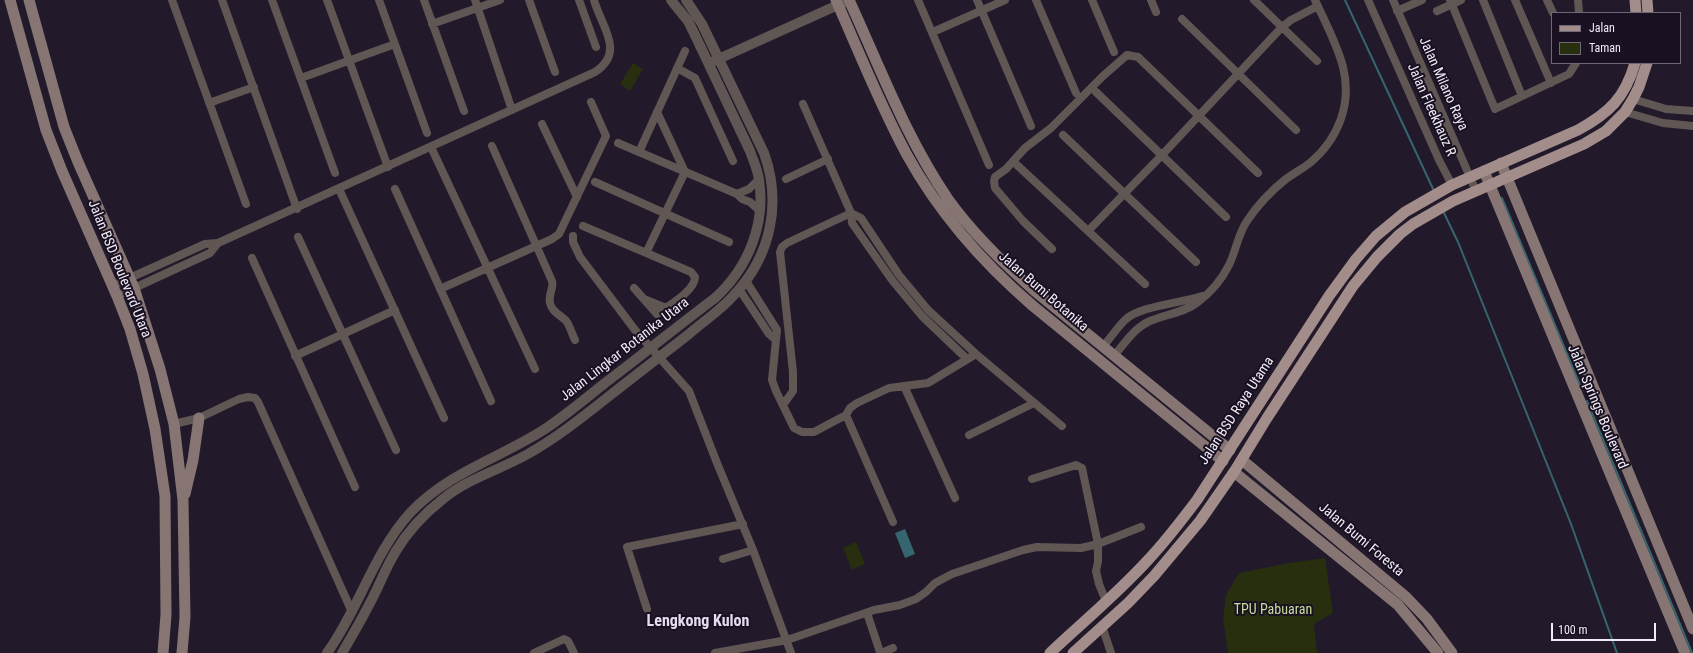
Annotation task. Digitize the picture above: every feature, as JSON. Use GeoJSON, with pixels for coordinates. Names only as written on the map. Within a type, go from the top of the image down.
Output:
{"type":"FeatureCollection","features":[{"type":"Feature","properties":{"kind":"main road","name":"Jalan BSD Boulevard Utara"},"geometry":{"type":"LineString","coordinates":[[10,0],[46,130],[62,171],[115,291],[130,329],[143,374],[155,429],[165,496],[166,615],[163,653]]}},
{"type":"Feature","properties":{"kind":"main road","name":"Jalan BSD Boulevard Utara"},"geometry":{"type":"LineString","coordinates":[[29,0],[64,127],[131,283],[160,369],[174,424],[183,500],[185,617],[182,653]]}},
{"type":"Feature","properties":{"kind":"main road","name":"Jalan Bumi Botanika"},"geometry":{"type":"LineString","coordinates":[[849,0],[906,125],[927,164],[950,200],[994,253],[1036,292],[1230,450]]}},
{"type":"Feature","properties":{"kind":"main road"},"geometry":{"type":"LineString","coordinates":[[1635,0],[1636,12]]}},
{"type":"Feature","properties":{"kind":"main road"},"geometry":{"type":"LineString","coordinates":[[1647,0],[1648,12]]}},
{"type":"Feature","properties":{"kind":"main road","name":"Jalan Bumi Botanika"},"geometry":{"type":"LineString","coordinates":[[837,2],[907,155],[949,218],[985,262],[1033,306],[1223,461]]}},
{"type":"Feature","properties":{"kind":"main road","name":"Jalan BSD Raya Utama"},"geometry":{"type":"LineString","coordinates":[[1050,653],[1148,560],[1170,535],[1197,500],[1313,321],[1356,259],[1376,236],[1389,224],[1422,202],[1450,186],[1578,130],[1597,119],[1605,113],[1621,95],[1628,84],[1635,64]]}},
{"type":"Feature","properties":{"kind":"main road","name":"Jalan BSD Raya Utama"},"geometry":{"type":"LineString","coordinates":[[1074,653],[1132,598],[1176,552],[1200,521],[1242,460],[1353,286],[1377,257],[1400,234],[1426,216],[1453,201],[1595,138],[1615,123],[1625,112],[1640,87],[1647,64]]}},
{"type":"Feature","properties":{"kind":"main road","name":"Jalan Springs Boulevard"},"geometry":{"type":"LineString","coordinates":[[1501,163],[1693,629]]}},
{"type":"Feature","properties":{"kind":"main road","name":"Jalan Springs Boulevard"},"geometry":{"type":"LineString","coordinates":[[1484,171],[1576,396],[1685,653]]}},
{"type":"Feature","properties":{"kind":"main road"},"geometry":{"type":"LineString","coordinates":[[985,262],[994,253]]}},
{"type":"Feature","properties":{"kind":"main road"},"geometry":{"type":"LineString","coordinates":[[1576,396],[1593,389]]}},
{"type":"Feature","properties":{"kind":"main road"},"geometry":{"type":"LineString","coordinates":[[183,500],[193,460],[198,418]]}},
{"type":"Feature","properties":{"kind":"main road","name":"Jalan Bumi Foresta"},"geometry":{"type":"LineString","coordinates":[[1242,460],[1406,597],[1427,619],[1452,653]]}},
{"type":"Feature","properties":{"kind":"main road","name":"Jalan Bumi Foresta"},"geometry":{"type":"LineString","coordinates":[[1234,472],[1398,605],[1438,653]]}},
{"type":"Feature","properties":{"kind":"main road"},"geometry":{"type":"LineString","coordinates":[[1370,582],[1377,573]]}},
{"type":"Feature","properties":{"kind":"street"},"geometry":{"type":"LineString","coordinates":[[172,0],[246,204]]}},
{"type":"Feature","properties":{"kind":"street"},"geometry":{"type":"LineString","coordinates":[[222,0],[298,208]]}},
{"type":"Feature","properties":{"kind":"street"},"geometry":{"type":"LineString","coordinates":[[272,0],[335,173]]}},
{"type":"Feature","properties":{"kind":"street"},"geometry":{"type":"LineString","coordinates":[[327,0],[388,167]]}},
{"type":"Feature","properties":{"kind":"street"},"geometry":{"type":"LineString","coordinates":[[378,0],[427,133]]}},
{"type":"Feature","properties":{"kind":"street"},"geometry":{"type":"LineString","coordinates":[[424,0],[464,112]]}},
{"type":"Feature","properties":{"kind":"street"},"geometry":{"type":"LineString","coordinates":[[432,24],[476,4],[500,0]]}},
{"type":"Feature","properties":{"kind":"street"},"geometry":{"type":"LineString","coordinates":[[529,0],[555,72]]}},
{"type":"Feature","properties":{"kind":"street"},"geometry":{"type":"LineString","coordinates":[[579,0],[596,47]]}},
{"type":"Feature","properties":{"kind":"street"},"geometry":{"type":"LineString","coordinates":[[115,291],[187,252],[205,244],[218,243],[298,208],[595,72],[607,62],[610,54],[610,42],[594,0]]}},
{"type":"Feature","properties":{"kind":"street","name":"Jalan Lingkar Botanika Utara"},"geometry":{"type":"LineString","coordinates":[[327,653],[352,612],[383,549],[394,532],[412,512],[445,483],[554,423],[715,298],[731,281],[746,258],[753,240],[760,211],[759,179],[750,151],[688,21],[671,0]]}},
{"type":"Feature","properties":{"kind":"street","name":"Jalan Lingkar Botanika Utara"},"geometry":{"type":"LineString","coordinates":[[342,653],[371,602],[396,552],[414,527],[434,507],[451,492],[474,479],[525,455],[557,435],[659,358],[724,306],[742,286],[760,257],[768,234],[774,202],[769,166],[764,152],[702,24],[686,0]]}},
{"type":"Feature","properties":{"kind":"street"},"geometry":{"type":"LineString","coordinates":[[708,63],[837,2],[849,0]]}},
{"type":"Feature","properties":{"kind":"street"},"geometry":{"type":"LineString","coordinates":[[918,0],[989,165]]}},
{"type":"Feature","properties":{"kind":"street"},"geometry":{"type":"LineString","coordinates":[[977,0],[1031,126]]}},
{"type":"Feature","properties":{"kind":"street"},"geometry":{"type":"LineString","coordinates":[[932,32],[1005,0]]}},
{"type":"Feature","properties":{"kind":"street"},"geometry":{"type":"LineString","coordinates":[[1036,0],[1076,93]]}},
{"type":"Feature","properties":{"kind":"street"},"geometry":{"type":"LineString","coordinates":[[1092,0],[1114,52]]}},
{"type":"Feature","properties":{"kind":"street"},"geometry":{"type":"LineString","coordinates":[[1150,0],[1156,12]]}},
{"type":"Feature","properties":{"kind":"street"},"geometry":{"type":"LineString","coordinates":[[1254,0],[1317,61]]}},
{"type":"Feature","properties":{"kind":"street","name":"Jalan Fleekhauz R"},"geometry":{"type":"LineString","coordinates":[[1368,0],[1450,186]]}},
{"type":"Feature","properties":{"kind":"street","name":"Jalan Milano Raya"},"geometry":{"type":"LineString","coordinates":[[1393,0],[1476,191]]}},
{"type":"Feature","properties":{"kind":"street"},"geometry":{"type":"LineString","coordinates":[[1397,11],[1422,0]]}},
{"type":"Feature","properties":{"kind":"street"},"geometry":{"type":"LineString","coordinates":[[1437,11],[1451,2],[1461,0]]}},
{"type":"Feature","properties":{"kind":"street"},"geometry":{"type":"LineString","coordinates":[[1483,0],[1522,96]]}},
{"type":"Feature","properties":{"kind":"street"},"geometry":{"type":"LineString","coordinates":[[1515,0],[1551,83]]}},
{"type":"Feature","properties":{"kind":"street"},"geometry":{"type":"LineString","coordinates":[[1547,0],[1553,12]]}},
{"type":"Feature","properties":{"kind":"street"},"geometry":{"type":"LineString","coordinates":[[1578,0],[1579,12]]}},
{"type":"Feature","properties":{"kind":"street"},"geometry":{"type":"LineString","coordinates":[[1451,2],[1494,109],[1569,74],[1575,64]]}},
{"type":"Feature","properties":{"kind":"street"},"geometry":{"type":"LineString","coordinates":[[1089,230],[1240,74],[1282,27],[1317,3],[1340,56],[1345,77],[1346,98],[1337,132],[1325,149],[1311,163],[1277,187],[1247,221],[1238,239],[1229,265],[1207,294],[1191,307],[1142,326],[1133,333],[1114,356]]}},
{"type":"Feature","properties":{"kind":"street"},"geometry":{"type":"LineString","coordinates":[[476,4],[512,110]]}},
{"type":"Feature","properties":{"kind":"street"},"geometry":{"type":"LineString","coordinates":[[1182,19],[1296,130]]}},
{"type":"Feature","properties":{"kind":"street"},"geometry":{"type":"LineString","coordinates":[[301,78],[395,44]]}},
{"type":"Feature","properties":{"kind":"street"},"geometry":{"type":"LineString","coordinates":[[639,152],[685,51]]}},
{"type":"Feature","properties":{"kind":"street"},"geometry":{"type":"LineString","coordinates":[[1052,249],[1022,220],[995,188],[995,177],[1011,164],[1025,148],[1051,128],[1124,56],[1138,56],[1258,173]]}},
{"type":"Feature","properties":{"kind":"street"},"geometry":{"type":"LineString","coordinates":[[677,68],[695,78],[733,161]]}},
{"type":"Feature","properties":{"kind":"street"},"geometry":{"type":"LineString","coordinates":[[209,103],[254,87]]}},
{"type":"Feature","properties":{"kind":"street"},"geometry":{"type":"LineString","coordinates":[[1096,92],[1226,217]]}},
{"type":"Feature","properties":{"kind":"street"},"geometry":{"type":"LineString","coordinates":[[1633,99],[1666,109],[1693,111]]}},
{"type":"Feature","properties":{"kind":"street"},"geometry":{"type":"LineString","coordinates":[[440,289],[537,246],[559,234],[606,136],[591,102]]}},
{"type":"Feature","properties":{"kind":"street"},"geometry":{"type":"LineString","coordinates":[[803,104],[851,212],[852,223],[892,280],[922,316],[967,360]]}},
{"type":"Feature","properties":{"kind":"street"},"geometry":{"type":"LineString","coordinates":[[657,112],[685,172]]}},
{"type":"Feature","properties":{"kind":"street"},"geometry":{"type":"LineString","coordinates":[[1625,112],[1663,123],[1693,126]]}},
{"type":"Feature","properties":{"kind":"street"},"geometry":{"type":"LineString","coordinates":[[542,124],[577,197]]}},
{"type":"Feature","properties":{"kind":"street"},"geometry":{"type":"LineString","coordinates":[[1064,135],[1196,262]]}},
{"type":"Feature","properties":{"kind":"street"},"geometry":{"type":"LineString","coordinates":[[618,143],[737,194],[742,199],[750,202],[760,211]]}},
{"type":"Feature","properties":{"kind":"street"},"geometry":{"type":"LineString","coordinates":[[492,146],[552,281],[553,288],[550,295],[550,304],[557,314],[568,323],[575,340]]}},
{"type":"Feature","properties":{"kind":"street"},"geometry":{"type":"LineString","coordinates":[[431,147],[535,369]]}},
{"type":"Feature","properties":{"kind":"street"},"geometry":{"type":"LineString","coordinates":[[786,179],[828,160]]}},
{"type":"Feature","properties":{"kind":"street"},"geometry":{"type":"LineString","coordinates":[[1017,165],[1089,230],[1145,284]]}},
{"type":"Feature","properties":{"kind":"street"},"geometry":{"type":"LineString","coordinates":[[646,253],[685,172]]}},
{"type":"Feature","properties":{"kind":"street"},"geometry":{"type":"LineString","coordinates":[[737,194],[749,189],[759,179]]}},
{"type":"Feature","properties":{"kind":"street"},"geometry":{"type":"LineString","coordinates":[[595,182],[730,242]]}},
{"type":"Feature","properties":{"kind":"street"},"geometry":{"type":"LineString","coordinates":[[339,189],[444,418]]}},
{"type":"Feature","properties":{"kind":"street"},"geometry":{"type":"LineString","coordinates":[[395,189],[491,401]]}},
{"type":"Feature","properties":{"kind":"street"},"geometry":{"type":"LineString","coordinates":[[783,405],[793,391],[793,372],[780,252],[782,247],[787,243],[851,212]]}},
{"type":"Feature","properties":{"kind":"street"},"geometry":{"type":"LineString","coordinates":[[851,212],[861,218],[898,275],[928,310],[976,354],[1062,426]]}},
{"type":"Feature","properties":{"kind":"street"},"geometry":{"type":"LineString","coordinates":[[583,226],[691,272],[696,277],[690,290],[657,314],[634,288]]}},
{"type":"Feature","properties":{"kind":"street"},"geometry":{"type":"LineString","coordinates":[[573,236],[572,242],[580,257],[650,348],[689,391],[743,524],[791,653]]}},
{"type":"Feature","properties":{"kind":"street"},"geometry":{"type":"LineString","coordinates":[[298,238],[396,450]]}},
{"type":"Feature","properties":{"kind":"street"},"geometry":{"type":"LineString","coordinates":[[131,283],[191,262],[210,253],[218,243]]}},
{"type":"Feature","properties":{"kind":"street"},"geometry":{"type":"LineString","coordinates":[[187,252],[191,262]]}},
{"type":"Feature","properties":{"kind":"street"},"geometry":{"type":"LineString","coordinates":[[252,258],[355,488]]}},
{"type":"Feature","properties":{"kind":"street"},"geometry":{"type":"LineString","coordinates":[[742,286],[777,330],[772,380],[794,428],[802,432],[814,432],[846,415],[850,408],[857,403],[889,388],[916,386],[928,383],[976,354]]}},
{"type":"Feature","properties":{"kind":"street"},"geometry":{"type":"LineString","coordinates":[[1103,347],[1125,319],[1132,315],[1207,294]]}},
{"type":"Feature","properties":{"kind":"street"},"geometry":{"type":"LineString","coordinates":[[296,356],[395,310]]}},
{"type":"Feature","properties":{"kind":"street"},"geometry":{"type":"LineString","coordinates":[[904,386],[955,498]]}},
{"type":"Feature","properties":{"kind":"street"},"geometry":{"type":"LineString","coordinates":[[174,424],[198,418],[239,399],[248,397],[255,398],[352,612]]}},
{"type":"Feature","properties":{"kind":"street"},"geometry":{"type":"LineString","coordinates":[[969,435],[1034,403]]}},
{"type":"Feature","properties":{"kind":"street"},"geometry":{"type":"LineString","coordinates":[[846,415],[893,522]]}},
{"type":"Feature","properties":{"kind":"street"},"geometry":{"type":"LineString","coordinates":[[520,443],[525,455]]}},
{"type":"Feature","properties":{"kind":"street"},"geometry":{"type":"LineString","coordinates":[[1032,479],[1076,464],[1080,465],[1082,468],[1098,544],[1098,562],[1096,572],[1106,601]]}},
{"type":"Feature","properties":{"kind":"street"},"geometry":{"type":"LineString","coordinates":[[647,609],[627,547],[743,524]]}},
{"type":"Feature","properties":{"kind":"street"},"geometry":{"type":"LineString","coordinates":[[715,653],[787,640],[867,613],[916,599],[941,578],[1023,550],[1037,547],[1081,548],[1098,544],[1141,527]]}},
{"type":"Feature","properties":{"kind":"street"},"geometry":{"type":"LineString","coordinates":[[723,559],[753,550]]}},
{"type":"Feature","properties":{"kind":"street"},"geometry":{"type":"LineString","coordinates":[[867,613],[880,652],[893,648]]}},
{"type":"Feature","properties":{"kind":"street"},"geometry":{"type":"LineString","coordinates":[[1102,626],[1111,653]]}},
{"type":"Feature","properties":{"kind":"street"},"geometry":{"type":"LineString","coordinates":[[534,653],[564,639],[568,641],[574,653]]}},
{"type":"Feature","properties":{"kind":"green space"},"geometry":{"type":"Polygon","coordinates":[[[633,63],[643,69],[630,91],[620,84],[633,63]]]}},
{"type":"Feature","properties":{"kind":"green space"},"geometry":{"type":"Polygon","coordinates":[[[856,542],[865,564],[852,570],[843,548],[856,542]]]}},
{"type":"Feature","properties":{"kind":"green space","name":"TPU Pabuaran"},"geometry":{"type":"Polygon","coordinates":[[[1325,558],[1333,613],[1314,624],[1317,653],[1228,653],[1223,618],[1226,595],[1239,573],[1289,563],[1325,558]]]}},
{"type":"Feature","properties":{"kind":"shaded area"},"geometry":{"type":"Polygon","coordinates":[[[905,529],[915,554],[905,558],[895,533],[905,529]]]}},
{"type":"Feature","properties":{"kind":"waterway"},"geometry":{"type":"LineString","coordinates":[[1345,0],[1434,191]]}},
{"type":"Feature","properties":{"kind":"waterway"},"geometry":{"type":"LineString","coordinates":[[1502,198],[1580,385]]}},
{"type":"Feature","properties":{"kind":"waterway"},"geometry":{"type":"LineString","coordinates":[[1443,211],[1458,242],[1571,524],[1617,653]]}},
{"type":"Feature","properties":{"kind":"waterway"},"geometry":{"type":"LineString","coordinates":[[1587,401],[1692,653]]}},
{"type":"Feature","properties":{"kind":"district","name":"Lengkong Kulon"},"geometry":{"type":"Point","coordinates":[698,622]}}]}
